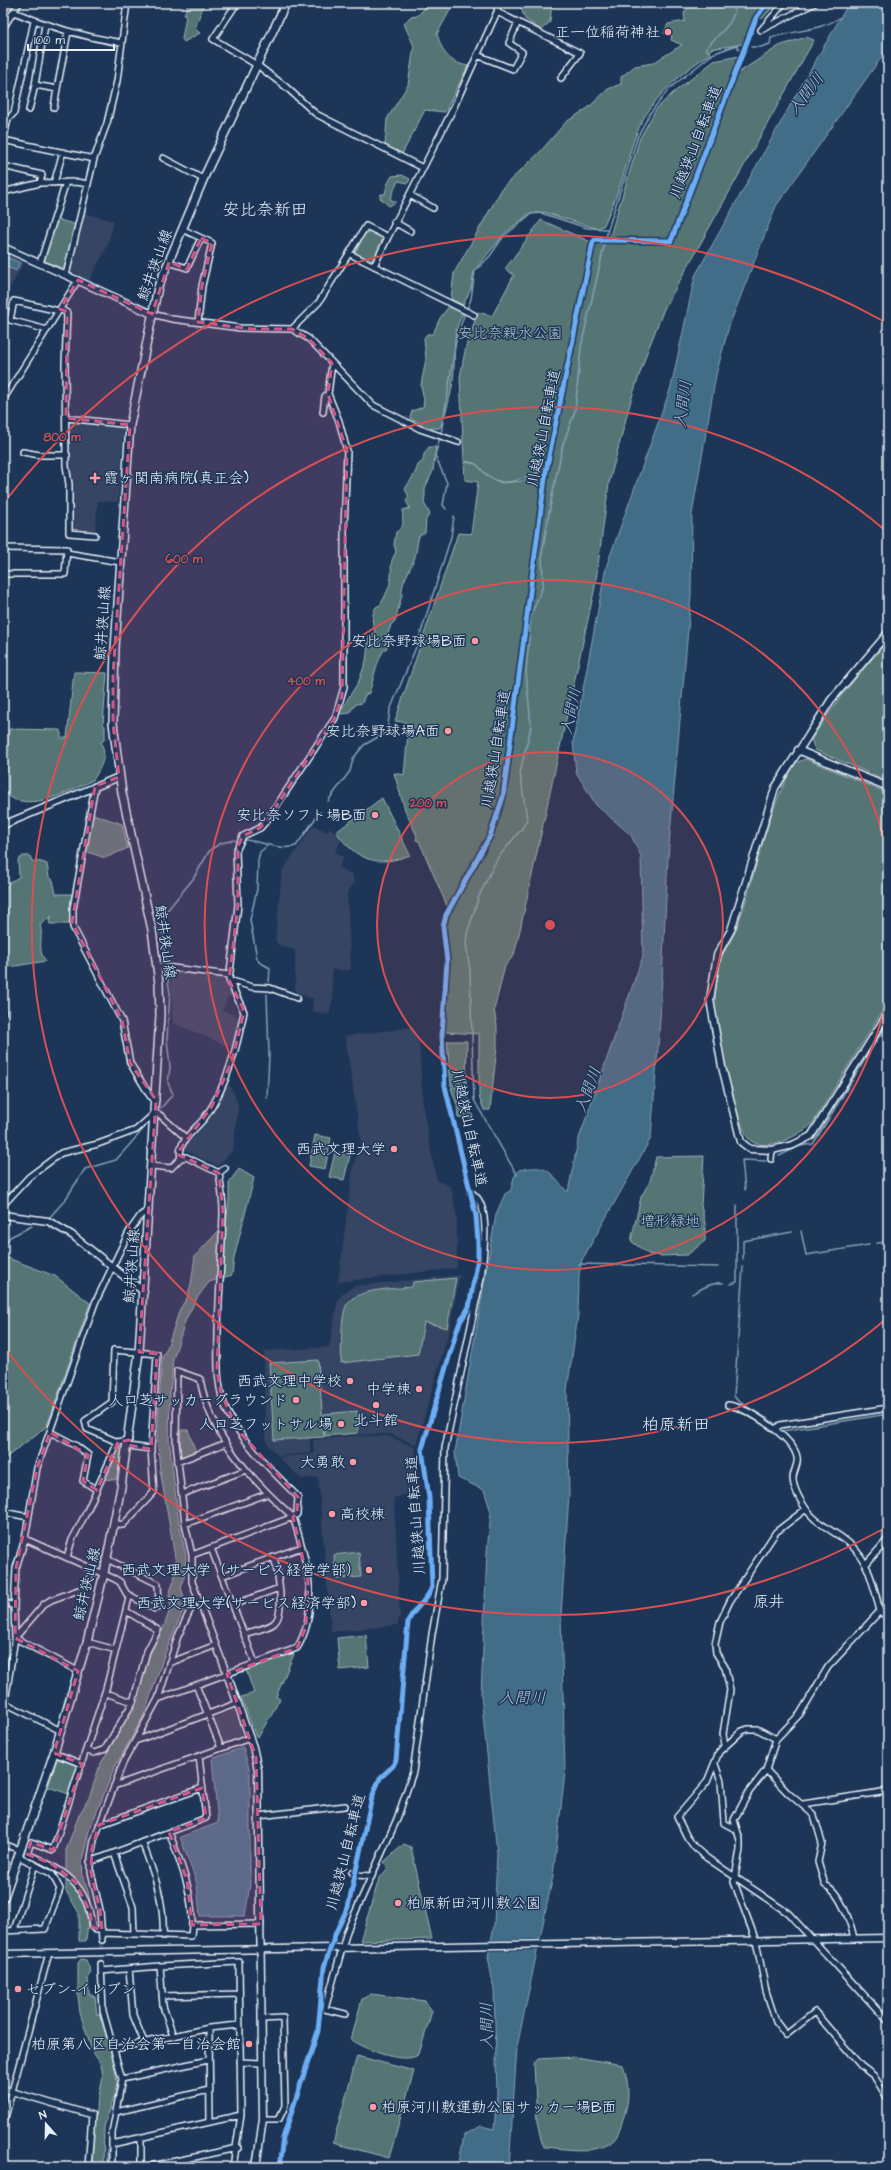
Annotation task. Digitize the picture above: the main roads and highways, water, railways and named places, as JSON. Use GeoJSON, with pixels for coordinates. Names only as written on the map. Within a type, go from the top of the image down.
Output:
{"type":"FeatureCollection","features":[{"type":"Feature","properties":{"kind":"main road","name":"鯨井狭山線"},"geometry":{"type":"LineString","coordinates":[[3,1900],[54,1753],[87,1642],[104,1573],[114,1523],[128,1443],[139,1352],[160,1022],[159,966],[119,777],[113,702],[120,562],[130,425],[158,287],[203,179],[286,3]]}},
{"type":"Feature","properties":{"kind":"water","name":"入間川"},"geometry":{"type":"Polygon","coordinates":[[[849,3],[888,3],[888,48],[776,206],[729,326],[716,375],[692,514],[691,595],[668,857],[660,1020],[651,1138],[582,1260],[579,1274],[578,1315],[567,1390],[569,1495],[561,1615],[565,1772],[553,1876],[517,2047],[509,2167],[458,2167],[464,2135],[481,2126],[494,2129],[497,2093],[494,1990],[488,1957],[494,1925],[497,1853],[481,1695],[487,1551],[491,1512],[484,1490],[458,1478],[455,1452],[496,1214],[505,1194],[511,1190],[514,1177],[519,1170],[537,1168],[548,1171],[568,1192],[578,1141],[643,956],[641,856],[631,835],[596,805],[576,772],[573,742],[606,567],[671,387],[695,276],[849,3]]]}},
{"type":"Feature","properties":{"kind":"water"},"geometry":{"type":"Polygon","coordinates":[[[3,255],[20,263],[16,271],[3,265],[3,255]]]}},
{"type":"Feature","properties":{"kind":"water"},"geometry":{"type":"Polygon","coordinates":[[[243,1747],[250,1772],[250,1884],[245,1916],[200,1916],[197,1884],[180,1837],[218,1823],[212,1759],[243,1747]]]}},
{"type":"Feature","properties":{"kind":"waterway"},"geometry":{"type":"LineString","coordinates":[[709,45],[730,22],[735,10],[735,3]]}},
{"type":"Feature","properties":{"kind":"waterway"},"geometry":{"type":"LineString","coordinates":[[751,47],[761,47],[770,44],[771,38],[816,28],[833,22],[841,17]]}},
{"type":"Feature","properties":{"kind":"waterway"},"geometry":{"type":"LineString","coordinates":[[715,53],[737,45],[739,50]]}},
{"type":"Feature","properties":{"kind":"waterway"},"geometry":{"type":"LineString","coordinates":[[708,46],[706,49],[712,55]]}},
{"type":"Feature","properties":{"kind":"waterway"},"geometry":{"type":"LineString","coordinates":[[517,1175],[474,1100],[470,970],[466,944],[467,934],[479,896],[497,859],[523,827],[527,819],[520,773],[531,726],[526,672],[531,615],[543,586],[542,554],[552,496],[563,444],[575,411],[581,347],[608,229],[638,136],[650,113],[670,88],[714,53]]}},
{"type":"Feature","properties":{"kind":"waterway"},"geometry":{"type":"LineString","coordinates":[[467,309],[471,299],[475,271],[490,256],[503,237],[531,214],[541,213],[587,228],[608,229]]}},
{"type":"Feature","properties":{"kind":"waterway"},"geometry":{"type":"LineString","coordinates":[[441,434],[457,335],[465,313]]}},
{"type":"Feature","properties":{"kind":"waterway"},"geometry":{"type":"LineString","coordinates":[[440,438],[435,455],[447,483],[443,505],[446,509]]}},
{"type":"Feature","properties":{"kind":"waterway"},"geometry":{"type":"LineString","coordinates":[[328,801],[350,771],[353,759],[364,745],[387,732],[390,710],[417,645],[451,537],[454,516]]}},
{"type":"Feature","properties":{"kind":"waterway"},"geometry":{"type":"LineString","coordinates":[[244,840],[276,847],[296,846],[320,812]]}},
{"type":"Feature","properties":{"kind":"waterway"},"geometry":{"type":"LineString","coordinates":[[166,965],[162,925],[165,913],[193,879],[210,850],[221,843],[235,840]]}},
{"type":"Feature","properties":{"kind":"waterway"},"geometry":{"type":"LineString","coordinates":[[268,845],[260,852],[258,860],[257,889],[250,920],[257,958],[259,962],[270,968],[269,982]]}},
{"type":"Feature","properties":{"kind":"waterway"},"geometry":{"type":"LineString","coordinates":[[161,1108],[173,1094],[168,1083],[170,1067],[167,1039],[170,993],[166,969]]}},
{"type":"Feature","properties":{"kind":"waterway"},"geometry":{"type":"LineString","coordinates":[[267,994],[269,1055],[267,1098]]}},
{"type":"Feature","properties":{"kind":"waterway"},"geometry":{"type":"LineString","coordinates":[[779,1156],[800,1146],[813,1144],[888,1022]]}},
{"type":"Feature","properties":{"kind":"waterway"},"geometry":{"type":"LineString","coordinates":[[49,1218],[65,1200],[85,1169],[116,1160],[146,1126]]}},
{"type":"Feature","properties":{"kind":"waterway"},"geometry":{"type":"LineString","coordinates":[[745,1190],[742,1160],[766,1161]]}},
{"type":"Feature","properties":{"kind":"waterway"},"geometry":{"type":"LineString","coordinates":[[731,1284],[737,1282],[737,1205]]}},
{"type":"Feature","properties":{"kind":"waterway"},"geometry":{"type":"LineString","coordinates":[[3,1247],[10,1237],[32,1226]]}},
{"type":"Feature","properties":{"kind":"waterway"},"geometry":{"type":"LineString","coordinates":[[801,1231],[806,1255],[869,1245]]}},
{"type":"Feature","properties":{"kind":"waterway"},"geometry":{"type":"LineString","coordinates":[[743,1259],[743,1241],[792,1232]]}},
{"type":"Feature","properties":{"kind":"waterway"},"geometry":{"type":"LineString","coordinates":[[877,1243],[888,1242]]}},
{"type":"Feature","properties":{"kind":"waterway"},"geometry":{"type":"LineString","coordinates":[[579,1264],[718,1267]]}},
{"type":"Feature","properties":{"kind":"waterway"},"geometry":{"type":"LineString","coordinates":[[743,1267],[734,1396],[738,1401],[774,1423]]}},
{"type":"Feature","properties":{"kind":"waterway"},"geometry":{"type":"LineString","coordinates":[[692,1294],[712,1284],[723,1283]]}},
{"type":"Feature","properties":{"kind":"waterway"},"geometry":{"type":"LineString","coordinates":[[3,1286],[3,1304]]}},
{"type":"Feature","properties":{"kind":"waterway"},"geometry":{"type":"LineString","coordinates":[[782,1431],[888,1414]]}},
{"type":"Feature","properties":{"kind":"waterway"},"geometry":{"type":"LineString","coordinates":[[107,2150],[107,2167]]}},
{"type":"Feature","properties":{"kind":"tunnel"},"geometry":{"type":"LineString","coordinates":[[101,1964],[102,1940]]}},
{"type":"Feature","properties":{"kind":"place","name":"正一位稲荷神社"},"geometry":{"type":"Point","coordinates":[668,32]}},
{"type":"Feature","properties":{"kind":"place","name":"霞ヶ関南病院(真正会)"},"geometry":{"type":"Point","coordinates":[95,478]}},
{"type":"Feature","properties":{"kind":"place","name":"安比奈野球場B面"},"geometry":{"type":"Point","coordinates":[475,641]}},
{"type":"Feature","properties":{"kind":"place","name":"安比奈野球場A面"},"geometry":{"type":"Point","coordinates":[448,731]}},
{"type":"Feature","properties":{"kind":"place","name":"安比奈ソフト場B面"},"geometry":{"type":"Point","coordinates":[375,815]}},
{"type":"Feature","properties":{"kind":"place","name":"西武文理大学"},"geometry":{"type":"Point","coordinates":[394,1149]}},
{"type":"Feature","properties":{"kind":"place","name":"西武文理中学校"},"geometry":{"type":"Point","coordinates":[350,1381]}},
{"type":"Feature","properties":{"kind":"place","name":"中学棟"},"geometry":{"type":"Point","coordinates":[419,1389]}},
{"type":"Feature","properties":{"kind":"place","name":"人口芝サッカーグラウンド"},"geometry":{"type":"Point","coordinates":[296,1400]}},
{"type":"Feature","properties":{"kind":"place","name":"北斗館"},"geometry":{"type":"Point","coordinates":[376,1405]}},
{"type":"Feature","properties":{"kind":"place","name":"人口芝フットサル場"},"geometry":{"type":"Point","coordinates":[341,1424]}},
{"type":"Feature","properties":{"kind":"place","name":"大勇敢"},"geometry":{"type":"Point","coordinates":[353,1462]}},
{"type":"Feature","properties":{"kind":"place","name":"高校棟"},"geometry":{"type":"Point","coordinates":[332,1514]}},
{"type":"Feature","properties":{"kind":"place","name":"西武文理大学（サービス経営学部）"},"geometry":{"type":"Point","coordinates":[369,1570]}},
{"type":"Feature","properties":{"kind":"place","name":"西武文理大学(サービス経済学部)"},"geometry":{"type":"Point","coordinates":[364,1603]}},
{"type":"Feature","properties":{"kind":"place","name":"柏原新田河川敷公園"},"geometry":{"type":"Point","coordinates":[398,1903]}},
{"type":"Feature","properties":{"kind":"place","name":"セブン-イレブン"},"geometry":{"type":"Point","coordinates":[18,1989]}},
{"type":"Feature","properties":{"kind":"place","name":"柏原第八区自治会第一自治会館"},"geometry":{"type":"Point","coordinates":[249,2044]}},
{"type":"Feature","properties":{"kind":"place","name":"柏原河川敷運動公園サッカー場B面"},"geometry":{"type":"Point","coordinates":[373,2107]}},
{"type":"Feature","properties":{"kind":"district","name":"安比奈新田"},"geometry":{"type":"Point","coordinates":[265,210]}},
{"type":"Feature","properties":{"kind":"district","name":"柏原新田"},"geometry":{"type":"Point","coordinates":[676,1425]}},
{"type":"Feature","properties":{"kind":"district","name":"原井"},"geometry":{"type":"Point","coordinates":[769,1602]}},
{"type":"Feature","properties":{"kind":"park label","name":"安比奈親水公園"},"geometry":{"type":"Point","coordinates":[510,333]}},
{"type":"Feature","properties":{"kind":"park label","name":"増形緑地"},"geometry":{"type":"Point","coordinates":[670,1221]}}]}
